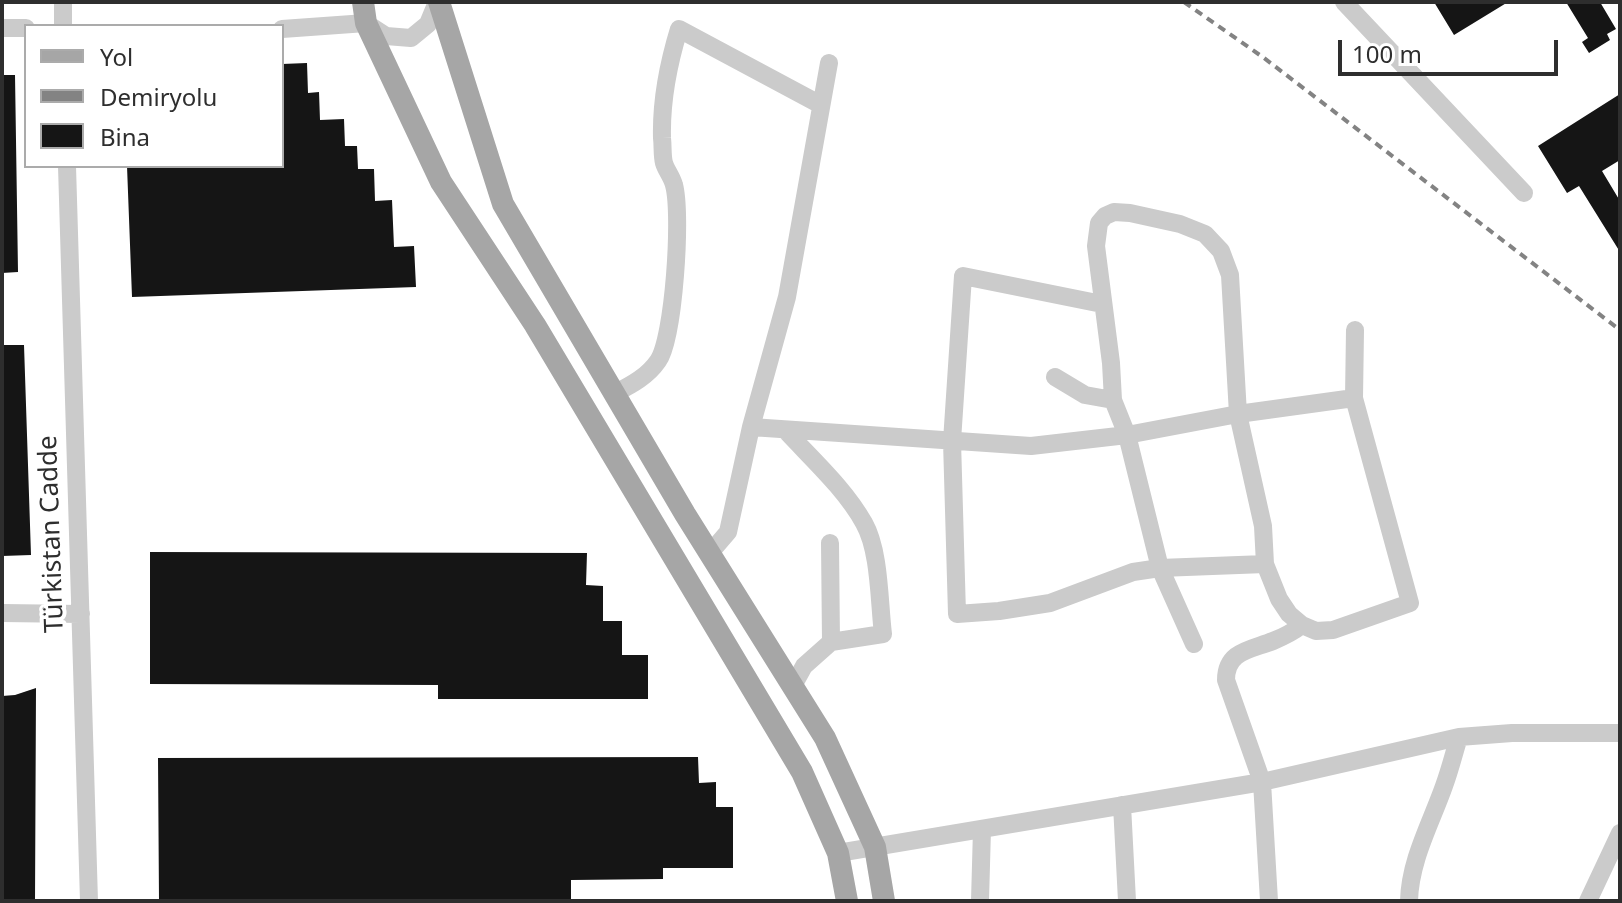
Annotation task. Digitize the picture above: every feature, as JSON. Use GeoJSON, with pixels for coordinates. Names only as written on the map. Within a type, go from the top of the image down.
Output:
{"type":"FeatureCollection","features":[{"type":"Feature","properties":{"kind":"main road"},"geometry":{"type":"LineString","coordinates":[[438,2],[503,204],[614,394],[825,738],[875,847],[884,901]]}},
{"type":"Feature","properties":{"kind":"main road"},"geometry":{"type":"LineString","coordinates":[[365,12],[441,182],[535,325],[802,772],[838,853],[847,901]]}},
{"type":"Feature","properties":{"kind":"street"},"geometry":{"type":"LineString","coordinates":[[63,2],[63,24]]}},
{"type":"Feature","properties":{"kind":"street"},"geometry":{"type":"LineString","coordinates":[[284,29],[365,12],[386,36],[411,38],[428,24],[438,2]]}},
{"type":"Feature","properties":{"kind":"street"},"geometry":{"type":"LineString","coordinates":[[1344,2],[1524,193]]}},
{"type":"Feature","properties":{"kind":"street"},"geometry":{"type":"LineString","coordinates":[[2,28],[24,28]]}},
{"type":"Feature","properties":{"kind":"street"},"geometry":{"type":"LineString","coordinates":[[614,394],[650,371],[667,342],[679,235],[674,185],[664,163],[663,106],[668,67],[679,29],[821,105]]}},
{"type":"Feature","properties":{"kind":"street"},"geometry":{"type":"LineString","coordinates":[[710,553],[728,532],[751,427],[787,297],[829,63]]}},
{"type":"Feature","properties":{"kind":"street","name":"Türkistan Cadde"},"geometry":{"type":"LineString","coordinates":[[67,168],[89,901]]}},
{"type":"Feature","properties":{"kind":"street"},"geometry":{"type":"LineString","coordinates":[[1194,644],[1160,568],[1127,435],[1113,400],[1096,246],[1099,223],[1114,212],[1180,224],[1205,234],[1221,251],[1230,275],[1238,414],[1263,526],[1265,564],[1279,599],[1289,614],[1316,631],[1333,630],[1410,603],[1354,398],[1355,330]]}},
{"type":"Feature","properties":{"kind":"street"},"geometry":{"type":"LineString","coordinates":[[1102,304],[963,276],[952,441],[957,614],[1050,603],[1133,572],[1265,564]]}},
{"type":"Feature","properties":{"kind":"street"},"geometry":{"type":"LineString","coordinates":[[1055,377],[1085,395],[1099,400],[1113,400]]}},
{"type":"Feature","properties":{"kind":"street"},"geometry":{"type":"LineString","coordinates":[[751,427],[787,432],[1031,446],[1127,435],[1238,414],[1354,398]]}},
{"type":"Feature","properties":{"kind":"street"},"geometry":{"type":"LineString","coordinates":[[787,432],[831,480],[865,524],[873,549],[883,634],[831,642],[804,666],[793,686]]}},
{"type":"Feature","properties":{"kind":"street"},"geometry":{"type":"LineString","coordinates":[[830,543],[831,642]]}},
{"type":"Feature","properties":{"kind":"street"},"geometry":{"type":"LineString","coordinates":[[2,613],[81,614]]}},
{"type":"Feature","properties":{"kind":"street"},"geometry":{"type":"LineString","coordinates":[[1269,901],[1262,782],[1226,673],[1232,660],[1242,651],[1274,641],[1302,625]]}},
{"type":"Feature","properties":{"kind":"street"},"geometry":{"type":"LineString","coordinates":[[838,853],[1262,782],[1459,737],[1512,733],[1620,733]]}},
{"type":"Feature","properties":{"kind":"street"},"geometry":{"type":"LineString","coordinates":[[1409,901],[1426,828],[1444,786],[1459,737]]}},
{"type":"Feature","properties":{"kind":"street"},"geometry":{"type":"LineString","coordinates":[[1122,805],[1127,901]]}},
{"type":"Feature","properties":{"kind":"street"},"geometry":{"type":"LineString","coordinates":[[980,901],[982,829]]}},
{"type":"Feature","properties":{"kind":"street"},"geometry":{"type":"LineString","coordinates":[[1588,901],[1619,839]]}},
{"type":"Feature","properties":{"kind":"building"},"geometry":{"type":"Polygon","coordinates":[[[1434,2],[1508,2],[1454,35],[1434,2]]]}},
{"type":"Feature","properties":{"kind":"building"},"geometry":{"type":"Polygon","coordinates":[[[1566,2],[1600,2],[1616,29],[1607,34],[1610,40],[1589,53],[1582,42],[1588,38],[1566,2]]]}},
{"type":"Feature","properties":{"kind":"building"},"geometry":{"type":"Polygon","coordinates":[[[307,63],[308,93],[319,92],[320,120],[344,119],[345,146],[357,146],[358,169],[374,169],[375,201],[392,200],[394,247],[414,246],[416,287],[132,297],[127,168],[284,168],[284,64],[307,63]]]}},
{"type":"Feature","properties":{"kind":"building"},"geometry":{"type":"Polygon","coordinates":[[[2,75],[15,75],[18,272],[2,273],[2,75]]]}},
{"type":"Feature","properties":{"kind":"building"},"geometry":{"type":"Polygon","coordinates":[[[1620,94],[1620,160],[1602,171],[1620,201],[1620,252],[1579,186],[1567,193],[1538,146],[1620,94]]]}},
{"type":"Feature","properties":{"kind":"building"},"geometry":{"type":"Polygon","coordinates":[[[2,345],[24,345],[31,555],[2,556],[2,345]]]}},
{"type":"Feature","properties":{"kind":"building"},"geometry":{"type":"Polygon","coordinates":[[[150,552],[587,553],[586,585],[603,586],[603,621],[622,621],[622,655],[648,655],[648,699],[438,699],[438,685],[150,684],[150,552]]]}},
{"type":"Feature","properties":{"kind":"building"},"geometry":{"type":"Polygon","coordinates":[[[36,688],[35,901],[2,901],[2,696],[36,688]]]}},
{"type":"Feature","properties":{"kind":"building"},"geometry":{"type":"Polygon","coordinates":[[[698,757],[699,783],[716,782],[716,807],[733,807],[733,868],[663,868],[663,879],[571,880],[571,900],[159,901],[158,758],[698,757]]]}},
{"type":"Feature","properties":{"kind":"railway"},"geometry":{"type":"LineString","coordinates":[[1184,2],[1264,58],[1620,330]]}}]}
